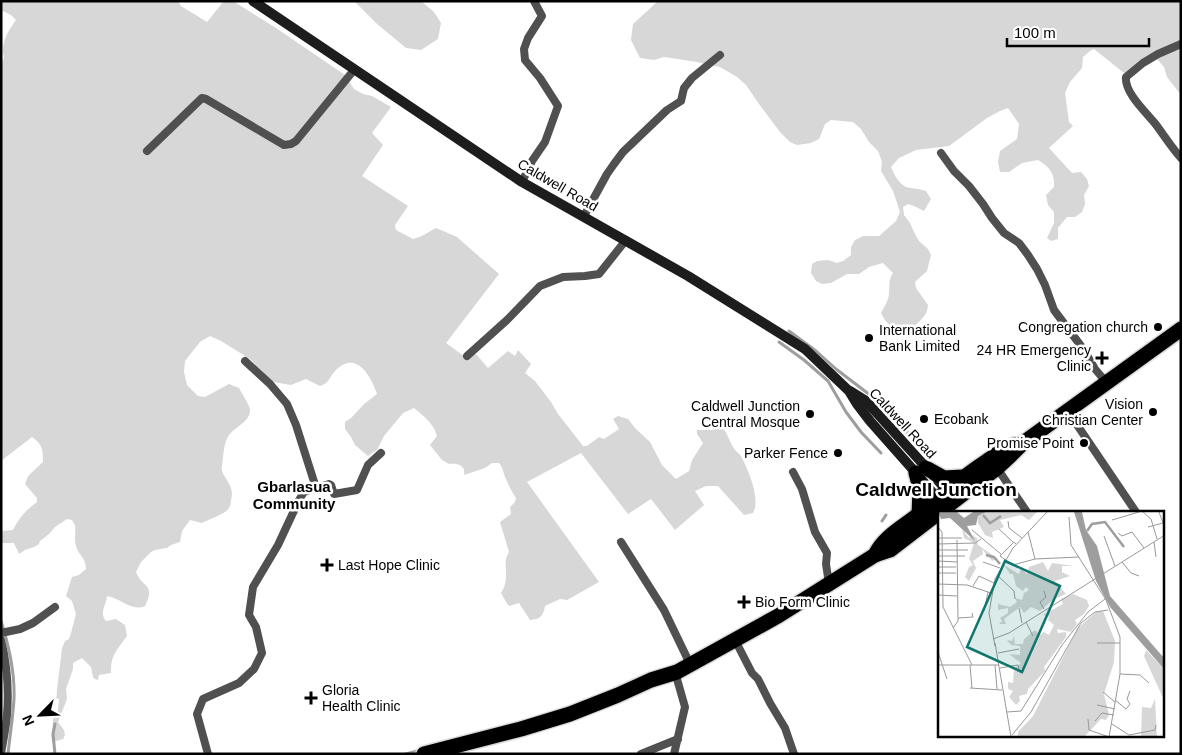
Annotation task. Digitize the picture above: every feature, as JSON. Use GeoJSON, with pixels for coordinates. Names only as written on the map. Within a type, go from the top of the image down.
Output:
{"type":"FeatureCollection","features":[{"type":"Feature","properties":{"kind":"highway"},"geometry":{"type":"LineString","coordinates":[[875,555],[879,546],[919,514],[997,468],[1023,443],[1181,329]]}},
{"type":"Feature","properties":{"kind":"highway"},"geometry":{"type":"LineString","coordinates":[[428,753],[570,714],[675,672],[778,616],[875,555],[890,550],[946,499],[962,477],[1004,449],[1023,443]]}},
{"type":"Feature","properties":{"kind":"highway"},"geometry":{"type":"LineString","coordinates":[[919,514],[921,470],[944,478],[962,477]]}},
{"type":"Feature","properties":{"kind":"main road","name":"Caldwell Road"},"geometry":{"type":"LineString","coordinates":[[253,1],[411,108],[494,161],[522,182],[688,276],[805,349],[849,391],[870,421],[921,470],[946,499]]}},
{"type":"Feature","properties":{"kind":"street"},"geometry":{"type":"LineString","coordinates":[[522,182],[545,142],[558,106],[540,78],[525,60],[524,49],[528,38],[542,16],[534,1]]}},
{"type":"Feature","properties":{"kind":"street"},"geometry":{"type":"LineString","coordinates":[[1181,44],[1143,63],[1126,77],[1125,82],[1140,107],[1181,158]]}},
{"type":"Feature","properties":{"kind":"street"},"geometry":{"type":"LineString","coordinates":[[584,216],[618,158],[667,110],[681,101],[684,88],[692,78],[720,55]]}},
{"type":"Feature","properties":{"kind":"street"},"geometry":{"type":"LineString","coordinates":[[147,151],[202,98],[284,145],[291,144],[296,141],[354,70]]}},
{"type":"Feature","properties":{"kind":"street"},"geometry":{"type":"LineString","coordinates":[[941,153],[954,171],[969,186],[1004,233],[1019,243],[1028,254],[1037,269],[1054,310],[1107,383]]}},
{"type":"Feature","properties":{"kind":"street"},"geometry":{"type":"LineString","coordinates":[[467,356],[507,320],[540,286],[563,277],[599,274],[626,240]]}},
{"type":"Feature","properties":{"kind":"street"},"geometry":{"type":"LineString","coordinates":[[245,361],[270,384],[287,404],[296,425],[316,488]]}},
{"type":"Feature","properties":{"kind":"street"},"geometry":{"type":"LineString","coordinates":[[1067,410],[1135,511]]}},
{"type":"Feature","properties":{"kind":"street"},"geometry":{"type":"LineString","coordinates":[[208,754],[197,714],[203,699],[239,683],[254,669],[262,654],[256,627],[249,615],[253,587],[278,545],[299,500],[304,492],[329,484],[334,494],[357,490],[368,465],[380,453]]}},
{"type":"Feature","properties":{"kind":"street"},"geometry":{"type":"LineString","coordinates":[[997,468],[1026,511]]}},
{"type":"Feature","properties":{"kind":"street"},"geometry":{"type":"LineString","coordinates":[[793,472],[802,489],[815,532],[827,553],[828,576],[832,583]]}},
{"type":"Feature","properties":{"kind":"street"},"geometry":{"type":"LineString","coordinates":[[622,542],[664,610],[690,664]]}},
{"type":"Feature","properties":{"kind":"street"},"geometry":{"type":"LineString","coordinates":[[1,633],[20,629],[33,623],[54,607]]}},
{"type":"Feature","properties":{"kind":"street"},"geometry":{"type":"LineString","coordinates":[[1,640],[7,672],[8,698],[2,754]]}},
{"type":"Feature","properties":{"kind":"street"},"geometry":{"type":"LineString","coordinates":[[736,640],[752,673],[758,679],[785,728],[794,754]]}},
{"type":"Feature","properties":{"kind":"street"},"geometry":{"type":"LineString","coordinates":[[674,754],[685,707],[675,672]]}},
{"type":"Feature","properties":{"kind":"street"},"geometry":{"type":"LineString","coordinates":[[640,754],[678,739]]}},
{"type":"Feature","properties":{"kind":"shaded area"},"geometry":{"type":"Polygon","coordinates":[[[1,1],[178,1],[181,6],[207,22],[224,1],[233,1],[276,28],[345,75],[354,89],[372,96],[391,107],[372,133],[383,145],[362,176],[408,206],[395,225],[396,230],[413,239],[436,228],[457,237],[499,274],[446,343],[468,359],[476,354],[488,368],[508,351],[515,356],[518,350],[531,364],[525,373],[535,381],[583,446],[587,446],[599,437],[604,439],[619,429],[613,419],[618,416],[628,419],[650,442],[662,465],[676,479],[689,471],[692,460],[703,443],[697,434],[697,430],[712,430],[722,426],[734,448],[741,456],[750,476],[755,492],[753,513],[744,515],[718,486],[706,486],[695,491],[704,505],[675,530],[651,499],[628,514],[581,453],[527,482],[599,582],[567,600],[560,599],[545,606],[540,617],[530,620],[519,603],[509,606],[501,593],[506,581],[506,561],[509,552],[500,522],[511,514],[510,507],[516,498],[499,463],[492,463],[485,468],[464,475],[462,467],[458,464],[449,464],[442,460],[430,445],[437,436],[436,432],[428,420],[414,408],[403,413],[384,436],[377,450],[368,456],[355,445],[345,429],[345,422],[377,394],[367,373],[362,368],[350,363],[343,365],[336,370],[326,383],[320,386],[306,379],[291,385],[273,382],[250,359],[210,336],[200,342],[185,361],[184,372],[187,385],[198,396],[205,397],[229,384],[239,388],[250,409],[248,417],[229,435],[225,446],[222,469],[231,489],[230,506],[224,512],[202,523],[190,520],[182,531],[180,542],[151,552],[141,562],[136,572],[149,589],[145,606],[131,606],[107,596],[103,612],[104,618],[106,621],[116,619],[125,625],[127,636],[113,657],[111,673],[99,675],[98,680],[93,677],[91,667],[82,658],[73,663],[73,669],[66,689],[67,699],[58,722],[65,735],[63,739],[52,742],[53,719],[58,710],[59,699],[56,698],[62,648],[65,641],[69,639],[76,614],[72,601],[66,596],[72,577],[79,575],[86,569],[85,562],[76,546],[75,525],[72,520],[67,519],[55,527],[39,544],[19,554],[14,543],[1,543],[1,531],[13,530],[23,514],[37,502],[37,498],[25,484],[28,476],[43,462],[43,454],[42,448],[32,437],[1,461],[1,67],[4,57],[4,42],[16,20],[1,10],[1,1]]]}},
{"type":"Feature","properties":{"kind":"shaded area"},"geometry":{"type":"Polygon","coordinates":[[[354,1],[421,1],[434,12],[441,23],[438,39],[421,50],[406,48],[376,23],[354,1]]]}},
{"type":"Feature","properties":{"kind":"shaded area"},"geometry":{"type":"Polygon","coordinates":[[[658,1],[1181,1],[1181,95],[1167,77],[1164,67],[1157,59],[1124,73],[1094,49],[1083,57],[1082,68],[1070,82],[1065,93],[1069,122],[1073,126],[1049,148],[1072,173],[1081,172],[1087,179],[1089,186],[1084,195],[1085,204],[1082,212],[1075,217],[1067,217],[1058,228],[1058,239],[1051,241],[1047,238],[1054,223],[1054,212],[1048,205],[1046,195],[1054,187],[1054,178],[1051,171],[1038,160],[1022,163],[1009,172],[1000,172],[998,162],[1000,151],[1017,139],[1019,124],[1008,108],[987,118],[949,146],[916,150],[899,158],[891,167],[899,181],[906,187],[926,191],[931,199],[924,211],[908,204],[903,207],[904,215],[919,241],[928,249],[931,255],[927,271],[915,282],[916,288],[928,305],[926,312],[913,327],[897,330],[888,324],[881,313],[888,298],[893,273],[883,263],[869,267],[859,274],[847,274],[831,283],[822,284],[816,281],[811,273],[812,264],[817,261],[828,260],[837,263],[843,261],[851,255],[851,247],[855,240],[863,236],[879,236],[896,221],[900,212],[893,191],[881,171],[882,162],[878,151],[853,122],[831,120],[825,124],[819,139],[811,143],[797,145],[790,142],[780,132],[746,85],[720,67],[664,57],[654,60],[640,58],[631,40],[633,24],[658,1]]]}},
{"type":"Feature","properties":{"kind":"waterway"},"geometry":{"type":"LineString","coordinates":[[789,331],[883,405],[908,433]]}},
{"type":"Feature","properties":{"kind":"waterway"},"geometry":{"type":"LineString","coordinates":[[779,342],[828,381],[846,412],[861,432],[881,453]]}},
{"type":"Feature","properties":{"kind":"waterway"},"geometry":{"type":"LineString","coordinates":[[882,521],[886,515]]}},
{"type":"Feature","properties":{"kind":"waterway"},"geometry":{"type":"LineString","coordinates":[[1,621],[7,640],[14,679],[13,713],[8,754]]}},
{"type":"Feature","properties":{"kind":"waterway"},"geometry":{"type":"LineString","coordinates":[[55,724],[53,734],[55,754]]}},
{"type":"Feature","properties":{"kind":"waterway"},"geometry":{"type":"LineString","coordinates":[[406,754],[421,750]]}},
{"type":"Feature","properties":{"kind":"place","name":"Congregation church"},"geometry":{"type":"Point","coordinates":[1158,327]}},
{"type":"Feature","properties":{"kind":"place","name":"International Bank Limited"},"geometry":{"type":"Point","coordinates":[869,338]}},
{"type":"Feature","properties":{"kind":"place","name":"24 HR Emergency Clinic"},"geometry":{"type":"Point","coordinates":[1102,358]}},
{"type":"Feature","properties":{"kind":"place","name":"Vision Christian Center"},"geometry":{"type":"Point","coordinates":[1153,412]}},
{"type":"Feature","properties":{"kind":"place","name":"Caldwell Junction Central Mosque"},"geometry":{"type":"Point","coordinates":[810,414]}},
{"type":"Feature","properties":{"kind":"place","name":"Ecobank"},"geometry":{"type":"Point","coordinates":[924,419]}},
{"type":"Feature","properties":{"kind":"place","name":"Promise Point"},"geometry":{"type":"Point","coordinates":[1084,443]}},
{"type":"Feature","properties":{"kind":"place","name":"Parker Fence"},"geometry":{"type":"Point","coordinates":[838,453]}},
{"type":"Feature","properties":{"kind":"place","name":"Last Hope Clinic"},"geometry":{"type":"Point","coordinates":[327,565]}},
{"type":"Feature","properties":{"kind":"place","name":"Bio Form Clinic"},"geometry":{"type":"Point","coordinates":[744,602]}},
{"type":"Feature","properties":{"kind":"place","name":"Gloria Health Clinic"},"geometry":{"type":"Point","coordinates":[311,698]}},
{"type":"Feature","properties":{"kind":"district","name":"Caldwell Junction"},"geometry":{"type":"Point","coordinates":[936,489]}},
{"type":"Feature","properties":{"kind":"district","name":"Gbarlasua Community"},"geometry":{"type":"Point","coordinates":[294,494]}}]}
